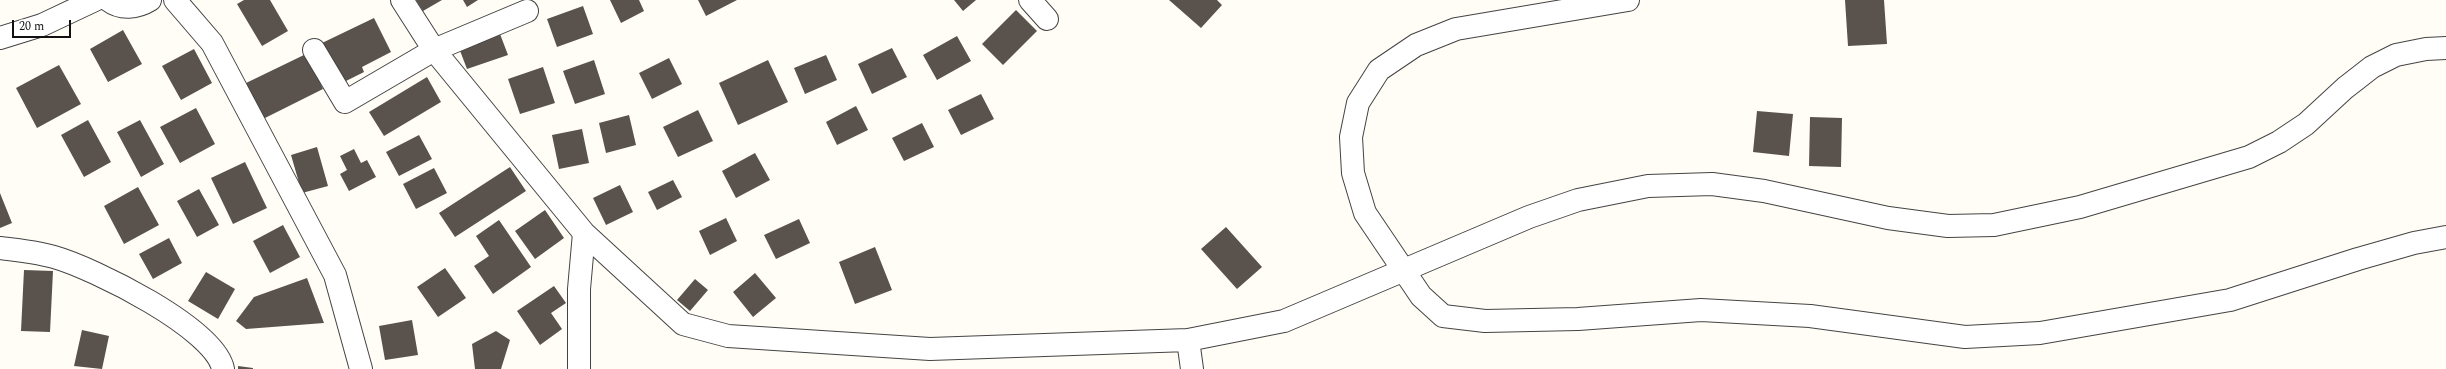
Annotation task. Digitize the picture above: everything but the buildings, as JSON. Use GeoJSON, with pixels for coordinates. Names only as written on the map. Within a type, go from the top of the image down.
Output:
{"type":"FeatureCollection","features":[{"type":"Feature","properties":{"kind":"street"},"geometry":{"type":"LineString","coordinates":[[0,38],[42,25],[95,0]]}},
{"type":"Feature","properties":{"kind":"street"},"geometry":{"type":"LineString","coordinates":[[108,0],[121,6],[134,7],[150,0]]}},
{"type":"Feature","properties":{"kind":"street"},"geometry":{"type":"LineString","coordinates":[[175,0],[212,43],[335,275],[361,369]]}},
{"type":"Feature","properties":{"kind":"street"},"geometry":{"type":"LineString","coordinates":[[402,0],[434,50],[584,233],[684,324],[728,336],[930,349],[1188,340],[1284,321],[1543,212],[1578,200],[1648,186],[1712,184],[1764,191],[1888,218],[1948,226],[1994,225],[2065,210],[2249,157],[2279,142],[2306,124],[2345,88],[2372,67],[2396,55],[2426,49],[2446,48]]}},
{"type":"Feature","properties":{"kind":"street"},"geometry":{"type":"LineString","coordinates":[[1030,0],[1047,19]]}},
{"type":"Feature","properties":{"kind":"street"},"geometry":{"type":"LineString","coordinates":[[1628,0],[1456,29],[1416,45],[1379,70],[1358,103],[1351,137],[1352,173],[1365,212],[1421,296],[1443,316],[1485,321],[1578,319],[1701,310],[1810,316],[1965,337],[2040,333],[2230,300],[2358,259],[2414,243],[2446,237]]}},
{"type":"Feature","properties":{"kind":"street"},"geometry":{"type":"LineString","coordinates":[[314,50],[345,102],[434,50],[527,11]]}},
{"type":"Feature","properties":{"kind":"street"},"geometry":{"type":"LineString","coordinates":[[579,369],[579,289],[584,233]]}},
{"type":"Feature","properties":{"kind":"street"},"geometry":{"type":"LineString","coordinates":[[0,248],[54,256],[93,270],[164,310],[211,346],[222,362],[224,369]]}},
{"type":"Feature","properties":{"kind":"street"},"geometry":{"type":"LineString","coordinates":[[1188,340],[1192,369]]}}]}
